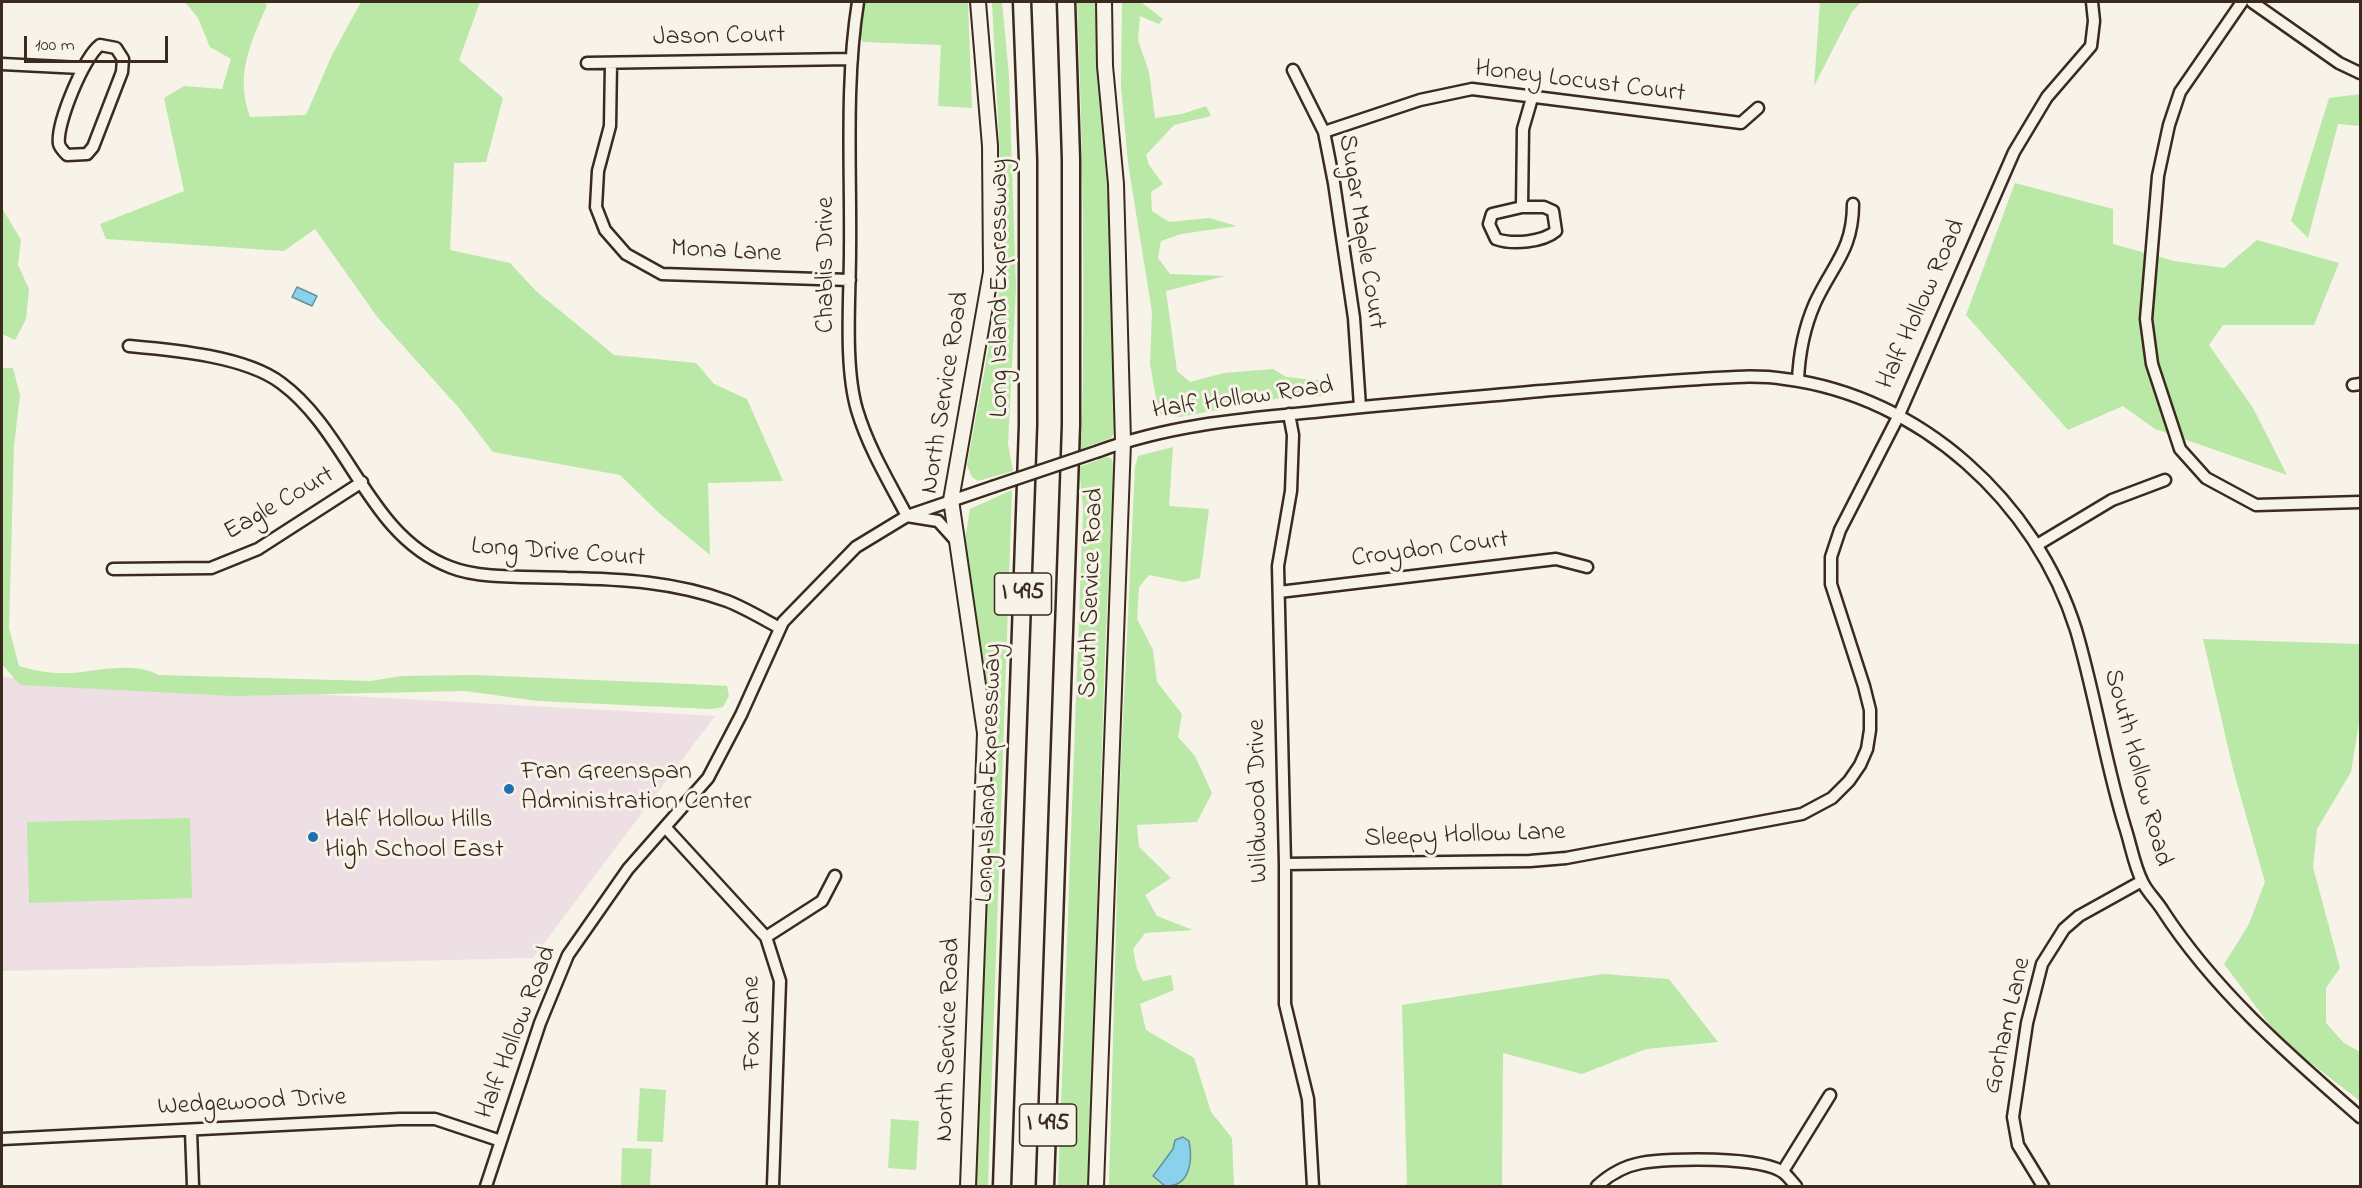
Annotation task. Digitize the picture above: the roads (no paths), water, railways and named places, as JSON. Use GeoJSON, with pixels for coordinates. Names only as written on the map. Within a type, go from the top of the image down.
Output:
{"type":"FeatureCollection","features":[{"type":"Feature","properties":{"kind":"highway","name":"Long Island Expressway"},"geometry":{"type":"LineString","coordinates":[[1002,1186],[1028,425],[1028,182],[1022,2]]}},
{"type":"Feature","properties":{"kind":"highway","name":"I 495"},"geometry":{"type":"LineString","coordinates":[[1045,1186],[1071,425],[1072,215],[1066,2]]}},
{"type":"Feature","properties":{"kind":"main road","name":"North Service Road"},"geometry":{"type":"LineString","coordinates":[[968,1186],[985,734],[951,500],[991,272],[990,146],[978,2]]}},
{"type":"Feature","properties":{"kind":"main road","name":"South Service Road"},"geometry":{"type":"LineString","coordinates":[[1096,1186],[1123,442],[1116,184],[1105,66],[1104,2]]}},
{"type":"Feature","properties":{"kind":"street","name":"Chablis Drive"},"geometry":{"type":"LineString","coordinates":[[858,2],[852,59],[850,280],[852,375],[856,408],[870,442],[908,516]]}},
{"type":"Feature","properties":{"kind":"street","name":"Half Hollow Road"},"geometry":{"type":"LineString","coordinates":[[486,1186],[540,1023],[568,955],[628,869],[708,778],[741,715],[783,622],[856,547],[908,516],[1123,442],[1154,433],[1239,418],[1564,389],[1754,376],[1825,386],[1864,400],[1898,417],[2014,152],[2047,97],[2091,46],[2094,21],[2092,2]]}},
{"type":"Feature","properties":{"kind":"street"},"geometry":{"type":"LineString","coordinates":[[2242,2],[2180,92],[2169,125],[2158,176],[2146,319],[2152,364],[2180,449],[2206,478],[2256,505],[2361,502]]}},
{"type":"Feature","properties":{"kind":"street"},"geometry":{"type":"LineString","coordinates":[[2252,2],[2339,63],[2361,73]]}},
{"type":"Feature","properties":{"kind":"street"},"geometry":{"type":"LineString","coordinates":[[100,45],[116,48],[123,59],[122,72],[93,147],[87,154],[78,157],[67,155],[59,146],[59,132],[81,68],[91,51],[100,45]]}},
{"type":"Feature","properties":{"kind":"street","name":"Jason Court"},"geometry":{"type":"LineString","coordinates":[[587,63],[852,59]]}},
{"type":"Feature","properties":{"kind":"street","name":"Mona Lane"},"geometry":{"type":"LineString","coordinates":[[611,63],[610,126],[598,171],[596,207],[605,230],[626,254],[662,274],[850,280]]}},
{"type":"Feature","properties":{"kind":"street"},"geometry":{"type":"LineString","coordinates":[[2,64],[81,68]]}},
{"type":"Feature","properties":{"kind":"street","name":"Sugar Maple Court"},"geometry":{"type":"LineString","coordinates":[[1293,70],[1324,132],[1349,283],[1360,407]]}},
{"type":"Feature","properties":{"kind":"street","name":"Honey Locust Court"},"geometry":{"type":"LineString","coordinates":[[1324,132],[1450,92],[1472,89],[1741,123],[1758,108]]}},
{"type":"Feature","properties":{"kind":"street"},"geometry":{"type":"LineString","coordinates":[[1521,207],[1523,129],[1532,98]]}},
{"type":"Feature","properties":{"kind":"street"},"geometry":{"type":"LineString","coordinates":[[1798,381],[1805,329],[1815,303],[1847,248],[1853,227],[1853,204]]}},
{"type":"Feature","properties":{"kind":"street"},"geometry":{"type":"LineString","coordinates":[[1521,207],[1544,207],[1553,211],[1556,231],[1548,238],[1505,242],[1496,239],[1489,224],[1492,214],[1521,207]]}},
{"type":"Feature","properties":{"kind":"street","name":"Long Drive Court"},"geometry":{"type":"LineString","coordinates":[[129,345],[235,361],[280,382],[319,418],[385,518],[401,537],[416,549],[450,567],[508,576],[645,582],[684,588],[730,602],[780,628]]}},
{"type":"Feature","properties":{"kind":"street","name":"Wildwood Drive"},"geometry":{"type":"LineString","coordinates":[[1289,414],[1293,435],[1291,491],[1278,566],[1285,864],[1285,1004],[1308,1099],[1313,1186]]}},
{"type":"Feature","properties":{"kind":"street","name":"South Hollow Road"},"geometry":{"type":"LineString","coordinates":[[1898,417],[1932,435],[1970,465],[2006,502],[2037,545],[2055,578],[2075,627],[2114,789],[2142,881],[2178,935],[2267,1036],[2361,1117]]}},
{"type":"Feature","properties":{"kind":"street","name":"Sleepy Hollow Lane"},"geometry":{"type":"LineString","coordinates":[[1285,864],[1530,861],[1681,838],[1802,814],[1832,798],[1849,781],[1867,749],[1870,710],[1832,584],[1831,557],[1840,530],[1898,417]]}},
{"type":"Feature","properties":{"kind":"street"},"geometry":{"type":"LineString","coordinates":[[2037,545],[2112,500],[2165,480]]}},
{"type":"Feature","properties":{"kind":"street","name":"Eagle Court"},"geometry":{"type":"LineString","coordinates":[[113,569],[211,568],[258,549],[362,482]]}},
{"type":"Feature","properties":{"kind":"street"},"geometry":{"type":"LineString","coordinates":[[908,516],[938,521],[957,542]]}},
{"type":"Feature","properties":{"kind":"street","name":"Croydon Court"},"geometry":{"type":"LineString","coordinates":[[1279,592],[1556,559],[1587,567]]}},
{"type":"Feature","properties":{"kind":"street","name":"Fox Lane"},"geometry":{"type":"LineString","coordinates":[[666,828],[766,937],[780,981],[773,1186]]}},
{"type":"Feature","properties":{"kind":"street"},"geometry":{"type":"LineString","coordinates":[[766,937],[822,901],[835,876]]}},
{"type":"Feature","properties":{"kind":"street","name":"Gorham Lane"},"geometry":{"type":"LineString","coordinates":[[2043,1186],[2018,1145],[2013,1117],[2027,1023],[2042,964],[2064,929],[2079,916],[2142,881]]}},
{"type":"Feature","properties":{"kind":"street"},"geometry":{"type":"LineString","coordinates":[[1783,1172],[1830,1095]]}},
{"type":"Feature","properties":{"kind":"street","name":"Wedgewood Drive"},"geometry":{"type":"LineString","coordinates":[[2,1139],[435,1119],[501,1141]]}},
{"type":"Feature","properties":{"kind":"street"},"geometry":{"type":"LineString","coordinates":[[191,1131],[193,1186]]}},
{"type":"Feature","properties":{"kind":"street"},"geometry":{"type":"LineString","coordinates":[[1597,1186],[1611,1174],[1640,1163],[1715,1160],[1752,1162],[1783,1172],[1796,1186]]}},
{"type":"Feature","properties":{"kind":"water"},"geometry":{"type":"Polygon","coordinates":[[[297,287],[317,296],[312,306],[292,297],[297,287]]]}},
{"type":"Feature","properties":{"kind":"water"},"geometry":{"type":"Polygon","coordinates":[[[1183,1137],[1189,1141],[1188,1171],[1180,1182],[1165,1186],[1153,1176],[1173,1149],[1175,1140],[1183,1137]]]}},
{"type":"Feature","properties":{"kind":"place","name":"Fran Greenspan Administration Center"},"geometry":{"type":"Point","coordinates":[509,789]}},
{"type":"Feature","properties":{"kind":"place","name":"Half Hollow Hills High School East"},"geometry":{"type":"Point","coordinates":[313,837]}}]}
